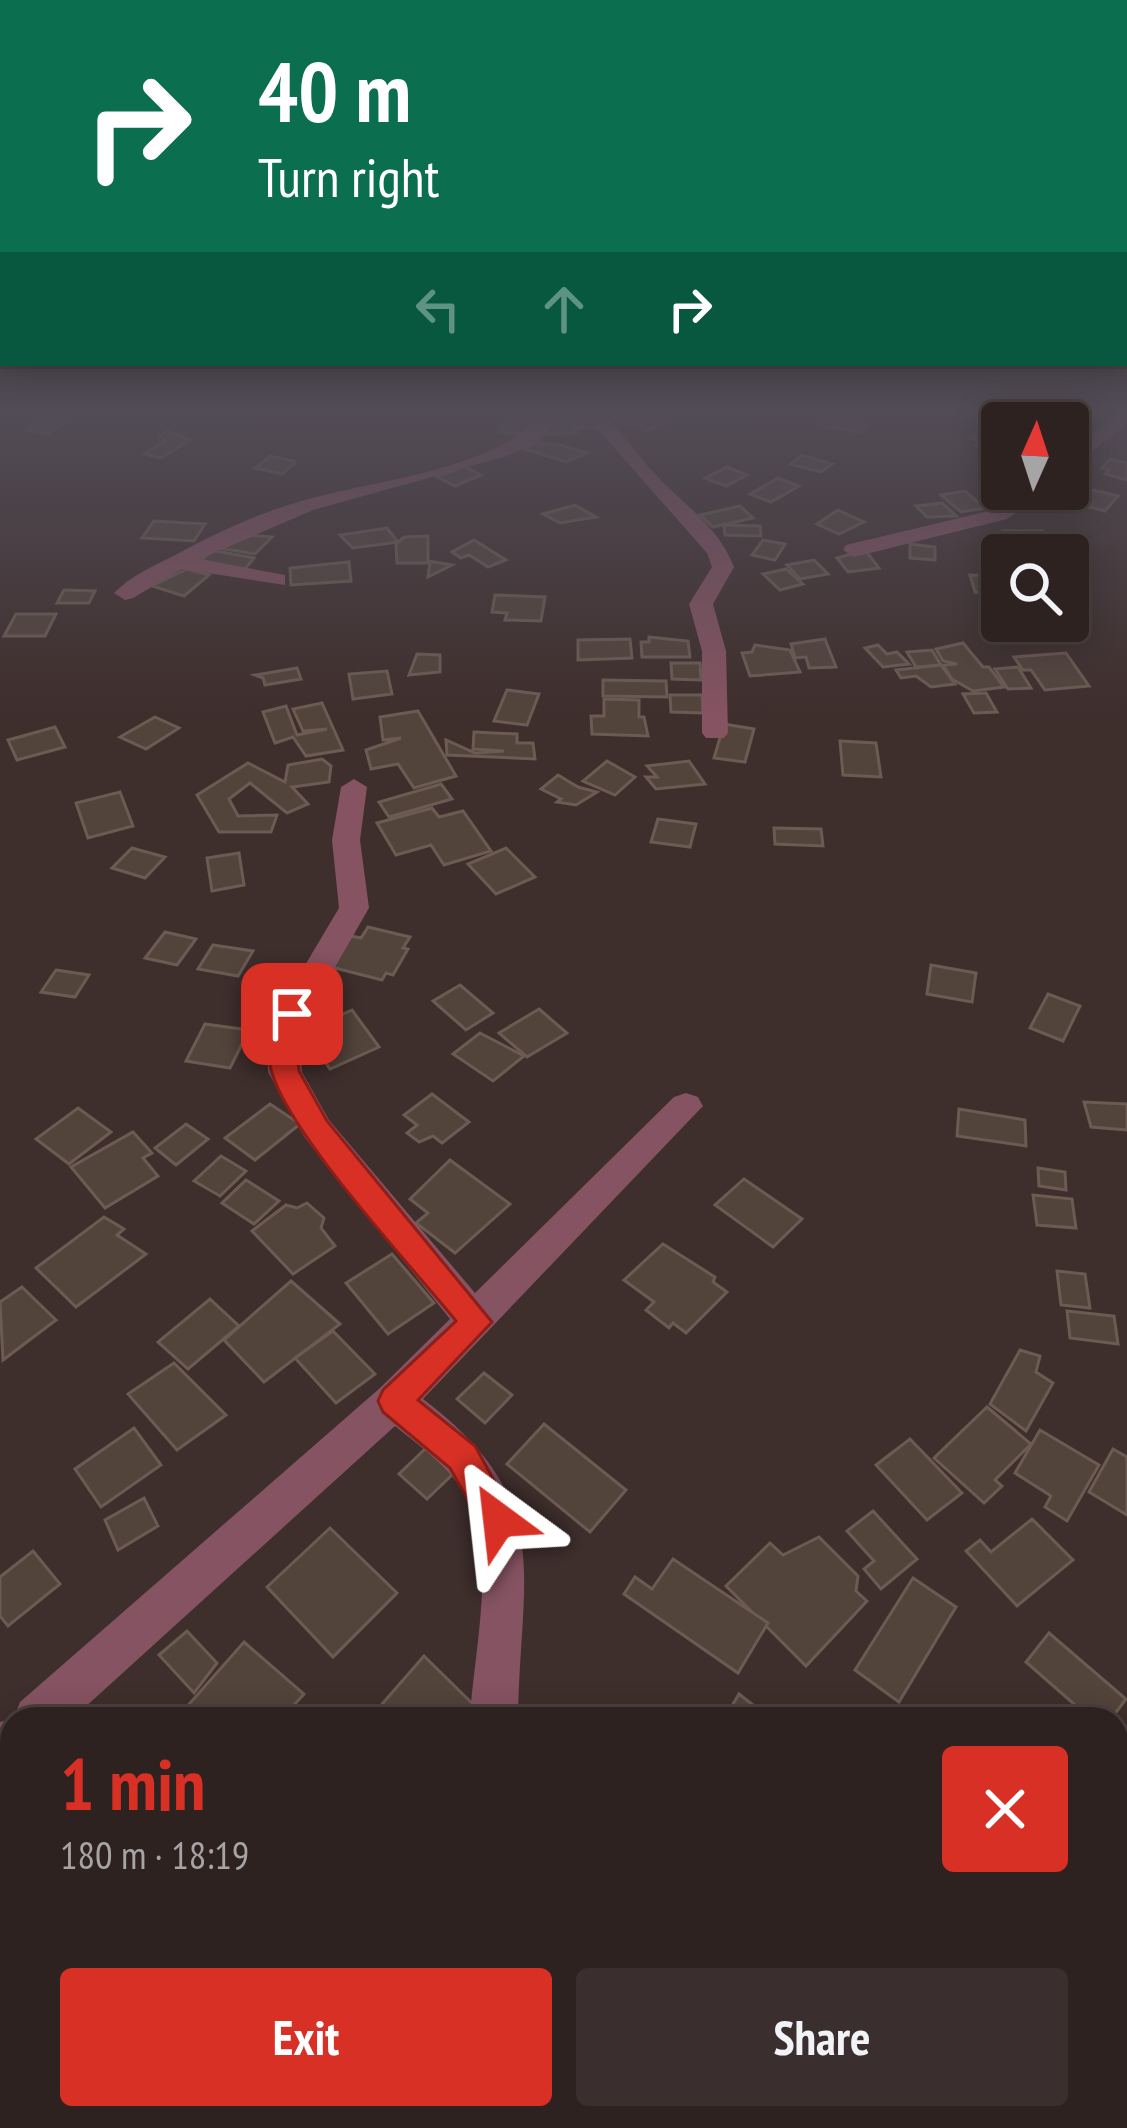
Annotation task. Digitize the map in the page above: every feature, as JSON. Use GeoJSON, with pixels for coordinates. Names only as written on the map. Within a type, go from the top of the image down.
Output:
{"type":"FeatureCollection","features":[{"type":"Feature","properties":{"kind":"street"},"geometry":{"type":"LineString","coordinates":[[124,593],[232,533],[277,516]]}},
{"type":"Feature","properties":{"kind":"street"},"geometry":{"type":"LineString","coordinates":[[689,516],[707,532],[722,567],[701,604],[714,651],[715,734]]}},
{"type":"Feature","properties":{"kind":"street"},"geometry":{"type":"LineString","coordinates":[[854,550],[995,516]]}},
{"type":"Feature","properties":{"kind":"street"},"geometry":{"type":"LineString","coordinates":[[178,562],[277,580]]}},
{"type":"Feature","properties":{"kind":"street"},"geometry":{"type":"LineString","coordinates":[[354,787],[346,840],[354,908],[292,1014],[283,1043],[285,1072],[317,1129],[476,1322]]}},
{"type":"Feature","properties":{"kind":"street"},"geometry":{"type":"LineString","coordinates":[[50,1707],[394,1401],[686,1106]]}},
{"type":"Feature","properties":{"kind":"street"},"geometry":{"type":"LineString","coordinates":[[394,1401],[463,1457],[499,1520],[504,1576],[494,1707]]}},
{"type":"Feature","properties":{"kind":"building"},"geometry":{"type":"Polygon","coordinates":[[[547,516],[596,517],[560,523],[547,516]]]}},
{"type":"Feature","properties":{"kind":"building"},"geometry":{"type":"Polygon","coordinates":[[[701,516],[753,518],[713,527],[701,516]]]}},
{"type":"Feature","properties":{"kind":"building"},"geometry":{"type":"Polygon","coordinates":[[[829,516],[852,516],[864,522],[839,534],[817,524],[829,516]]]}},
{"type":"Feature","properties":{"kind":"building"},"geometry":{"type":"Polygon","coordinates":[[[154,521],[205,524],[194,541],[142,538],[154,521]]]}},
{"type":"Feature","properties":{"kind":"building"},"geometry":{"type":"Polygon","coordinates":[[[724,525],[760,526],[761,536],[725,535],[724,525]]]}},
{"type":"Feature","properties":{"kind":"building"},"geometry":{"type":"Polygon","coordinates":[[[387,528],[398,542],[353,548],[340,535],[387,528]]]}},
{"type":"Feature","properties":{"kind":"building"},"geometry":{"type":"Polygon","coordinates":[[[1003,531],[1046,534],[1004,534],[1003,531]]]}},
{"type":"Feature","properties":{"kind":"building"},"geometry":{"type":"Polygon","coordinates":[[[237,534],[272,537],[255,554],[219,548],[237,534]]]}},
{"type":"Feature","properties":{"kind":"building"},"geometry":{"type":"Polygon","coordinates":[[[428,536],[428,561],[452,565],[428,577],[430,563],[397,563],[396,544],[404,537],[428,536]]]}},
{"type":"Feature","properties":{"kind":"building"},"geometry":{"type":"Polygon","coordinates":[[[474,540],[506,560],[488,567],[469,555],[461,558],[452,552],[474,540]]]}},
{"type":"Feature","properties":{"kind":"building"},"geometry":{"type":"Polygon","coordinates":[[[763,540],[785,544],[775,560],[752,555],[763,540]]]}},
{"type":"Feature","properties":{"kind":"building"},"geometry":{"type":"Polygon","coordinates":[[[910,544],[935,547],[935,560],[910,558],[910,544]]]}},
{"type":"Feature","properties":{"kind":"building"},"geometry":{"type":"Polygon","coordinates":[[[211,550],[254,558],[244,570],[201,561],[211,550]]]}},
{"type":"Feature","properties":{"kind":"building"},"geometry":{"type":"Polygon","coordinates":[[[865,550],[879,568],[848,572],[837,558],[865,550]]]}},
{"type":"Feature","properties":{"kind":"building"},"geometry":{"type":"Polygon","coordinates":[[[814,560],[828,574],[800,579],[787,565],[814,560]]]}},
{"type":"Feature","properties":{"kind":"building"},"geometry":{"type":"Polygon","coordinates":[[[349,562],[351,581],[291,585],[290,568],[349,562]]]}},
{"type":"Feature","properties":{"kind":"building"},"geometry":{"type":"Polygon","coordinates":[[[187,569],[209,575],[184,596],[152,586],[187,569]]]}},
{"type":"Feature","properties":{"kind":"building"},"geometry":{"type":"Polygon","coordinates":[[[786,569],[803,584],[780,590],[763,574],[786,569]]]}},
{"type":"Feature","properties":{"kind":"building"},"geometry":{"type":"Polygon","coordinates":[[[970,575],[981,575],[981,592],[975,592],[970,575]]]}},
{"type":"Feature","properties":{"kind":"building"},"geometry":{"type":"Polygon","coordinates":[[[64,590],[95,591],[89,603],[57,603],[64,590]]]}},
{"type":"Feature","properties":{"kind":"building"},"geometry":{"type":"Polygon","coordinates":[[[495,595],[545,597],[541,621],[505,620],[507,613],[492,612],[495,595]]]}},
{"type":"Feature","properties":{"kind":"building"},"geometry":{"type":"Polygon","coordinates":[[[16,614],[56,614],[45,636],[4,636],[16,614]]]}},
{"type":"Feature","properties":{"kind":"building"},"geometry":{"type":"Polygon","coordinates":[[[649,637],[688,641],[690,657],[642,657],[641,642],[649,642],[649,637]]]}},
{"type":"Feature","properties":{"kind":"building"},"geometry":{"type":"Polygon","coordinates":[[[630,639],[632,658],[578,660],[578,640],[630,639]]]}},
{"type":"Feature","properties":{"kind":"building"},"geometry":{"type":"Polygon","coordinates":[[[825,639],[836,667],[809,668],[806,657],[795,658],[791,644],[825,639]]]}},
{"type":"Feature","properties":{"kind":"building"},"geometry":{"type":"Polygon","coordinates":[[[963,643],[1004,687],[973,691],[952,679],[943,665],[957,664],[943,661],[936,649],[963,643]]]}},
{"type":"Feature","properties":{"kind":"building"},"geometry":{"type":"Polygon","coordinates":[[[755,645],[790,650],[800,672],[750,676],[742,653],[752,652],[755,645]]]}},
{"type":"Feature","properties":{"kind":"building"},"geometry":{"type":"Polygon","coordinates":[[[878,645],[887,654],[897,652],[909,664],[883,667],[865,648],[878,645]]]}},
{"type":"Feature","properties":{"kind":"building"},"geometry":{"type":"Polygon","coordinates":[[[932,650],[941,665],[916,667],[907,652],[932,650]]]}},
{"type":"Feature","properties":{"kind":"building"},"geometry":{"type":"Polygon","coordinates":[[[1066,653],[1089,686],[1045,690],[1014,657],[1066,653]]]}},
{"type":"Feature","properties":{"kind":"building"},"geometry":{"type":"Polygon","coordinates":[[[417,654],[440,655],[440,672],[409,675],[417,654]]]}},
{"type":"Feature","properties":{"kind":"building"},"geometry":{"type":"Polygon","coordinates":[[[671,663],[700,663],[701,680],[672,679],[671,663]]]}},
{"type":"Feature","properties":{"kind":"building"},"geometry":{"type":"Polygon","coordinates":[[[941,665],[955,684],[931,687],[916,676],[901,678],[896,670],[941,665]]]}},
{"type":"Feature","properties":{"kind":"building"},"geometry":{"type":"Polygon","coordinates":[[[1018,667],[1031,688],[1008,689],[995,669],[1018,667]]]}},
{"type":"Feature","properties":{"kind":"building"},"geometry":{"type":"Polygon","coordinates":[[[297,668],[301,679],[265,685],[255,675],[297,668]]]}},
{"type":"Feature","properties":{"kind":"building"},"geometry":{"type":"Polygon","coordinates":[[[387,671],[392,694],[353,699],[349,674],[387,671]]]}},
{"type":"Feature","properties":{"kind":"building"},"geometry":{"type":"Polygon","coordinates":[[[603,680],[666,681],[667,697],[603,696],[603,680]]]}},
{"type":"Feature","properties":{"kind":"building"},"geometry":{"type":"Polygon","coordinates":[[[507,690],[539,694],[527,725],[494,721],[507,690]]]}},
{"type":"Feature","properties":{"kind":"building"},"geometry":{"type":"Polygon","coordinates":[[[986,693],[997,712],[974,713],[963,694],[986,693]]]}},
{"type":"Feature","properties":{"kind":"building"},"geometry":{"type":"Polygon","coordinates":[[[670,695],[702,695],[703,713],[671,712],[670,695]]]}},
{"type":"Feature","properties":{"kind":"building"},"geometry":{"type":"Polygon","coordinates":[[[604,699],[639,700],[639,717],[644,717],[648,736],[592,734],[591,716],[604,716],[604,699]]]}},
{"type":"Feature","properties":{"kind":"building"},"geometry":{"type":"Polygon","coordinates":[[[322,703],[343,750],[306,756],[293,737],[275,743],[263,712],[286,706],[297,735],[327,729],[303,731],[293,709],[322,703]]]}},
{"type":"Feature","properties":{"kind":"building"},"geometry":{"type":"Polygon","coordinates":[[[418,711],[456,776],[414,788],[398,764],[371,769],[366,750],[401,738],[383,740],[380,717],[418,711]]]}},
{"type":"Feature","properties":{"kind":"building"},"geometry":{"type":"Polygon","coordinates":[[[155,717],[179,728],[146,749],[120,737],[155,717]]]}},
{"type":"Feature","properties":{"kind":"building"},"geometry":{"type":"Polygon","coordinates":[[[724,724],[754,729],[745,762],[714,758],[724,724]]]}},
{"type":"Feature","properties":{"kind":"building"},"geometry":{"type":"Polygon","coordinates":[[[55,727],[65,747],[17,760],[8,740],[55,727]]]}},
{"type":"Feature","properties":{"kind":"building"},"geometry":{"type":"Polygon","coordinates":[[[474,732],[517,734],[517,743],[533,743],[535,759],[447,755],[446,740],[475,753],[504,751],[473,749],[474,732]]]}},
{"type":"Feature","properties":{"kind":"building"},"geometry":{"type":"Polygon","coordinates":[[[840,741],[876,743],[881,777],[843,775],[840,741]]]}},
{"type":"Feature","properties":{"kind":"building"},"geometry":{"type":"Polygon","coordinates":[[[322,759],[331,766],[329,782],[292,787],[308,804],[287,813],[250,783],[229,799],[238,816],[277,815],[271,832],[219,832],[197,795],[248,763],[285,782],[288,765],[322,759]]]}},
{"type":"Feature","properties":{"kind":"building"},"geometry":{"type":"Polygon","coordinates":[[[607,761],[635,777],[615,795],[583,781],[607,761]]]}},
{"type":"Feature","properties":{"kind":"building"},"geometry":{"type":"Polygon","coordinates":[[[689,761],[705,784],[656,789],[646,777],[657,777],[647,766],[689,761]]]}},
{"type":"Feature","properties":{"kind":"building"},"geometry":{"type":"Polygon","coordinates":[[[558,775],[597,792],[576,805],[557,802],[561,799],[541,789],[558,775]]]}},
{"type":"Feature","properties":{"kind":"building"},"geometry":{"type":"Polygon","coordinates":[[[441,784],[452,799],[389,817],[379,802],[441,784]]]}},
{"type":"Feature","properties":{"kind":"building"},"geometry":{"type":"Polygon","coordinates":[[[120,792],[133,826],[88,838],[76,803],[120,792]]]}},
{"type":"Feature","properties":{"kind":"building"},"geometry":{"type":"Polygon","coordinates":[[[432,808],[439,817],[463,811],[491,851],[444,865],[431,845],[396,855],[377,823],[432,808]]]}},
{"type":"Feature","properties":{"kind":"building"},"geometry":{"type":"Polygon","coordinates":[[[658,819],[696,824],[690,847],[651,842],[658,819]]]}},
{"type":"Feature","properties":{"kind":"building"},"geometry":{"type":"Polygon","coordinates":[[[774,828],[821,829],[823,846],[775,844],[774,828]]]}},
{"type":"Feature","properties":{"kind":"building"},"geometry":{"type":"Polygon","coordinates":[[[132,848],[165,857],[145,878],[112,868],[132,848]]]}},
{"type":"Feature","properties":{"kind":"building"},"geometry":{"type":"Polygon","coordinates":[[[506,848],[535,877],[496,894],[468,864],[506,848]]]}},
{"type":"Feature","properties":{"kind":"building"},"geometry":{"type":"Polygon","coordinates":[[[239,853],[244,885],[212,891],[207,858],[239,853]]]}},
{"type":"Feature","properties":{"kind":"building"},"geometry":{"type":"Polygon","coordinates":[[[368,927],[410,937],[393,975],[386,973],[382,980],[331,967],[351,936],[361,938],[368,927]]]}},
{"type":"Feature","properties":{"kind":"building"},"geometry":{"type":"Polygon","coordinates":[[[165,932],[196,939],[177,965],[145,958],[165,932]]]}},
{"type":"Feature","properties":{"kind":"building"},"geometry":{"type":"Polygon","coordinates":[[[213,945],[253,951],[238,976],[198,969],[213,945]]]}},
{"type":"Feature","properties":{"kind":"building"},"geometry":{"type":"Polygon","coordinates":[[[931,965],[976,973],[972,1002],[927,994],[931,965]]]}},
{"type":"Feature","properties":{"kind":"building"},"geometry":{"type":"Polygon","coordinates":[[[56,970],[89,975],[75,997],[41,992],[56,970]]]}},
{"type":"Feature","properties":{"kind":"building"},"geometry":{"type":"Polygon","coordinates":[[[460,985],[493,1013],[466,1030],[433,1001],[460,985]]]}},
{"type":"Feature","properties":{"kind":"building"},"geometry":{"type":"Polygon","coordinates":[[[1048,994],[1080,1006],[1063,1041],[1030,1028],[1048,994]]]}},
{"type":"Feature","properties":{"kind":"building"},"geometry":{"type":"Polygon","coordinates":[[[539,1009],[567,1033],[527,1057],[499,1033],[539,1009]]]}},
{"type":"Feature","properties":{"kind":"building"},"geometry":{"type":"Polygon","coordinates":[[[352,1010],[379,1047],[330,1069],[304,1031],[352,1010]]]}},
{"type":"Feature","properties":{"kind":"building"},"geometry":{"type":"Polygon","coordinates":[[[205,1024],[249,1030],[230,1068],[186,1061],[205,1024]]]}},
{"type":"Feature","properties":{"kind":"building"},"geometry":{"type":"Polygon","coordinates":[[[480,1033],[524,1056],[493,1081],[453,1054],[480,1033]]]}},
{"type":"Feature","properties":{"kind":"building"},"geometry":{"type":"Polygon","coordinates":[[[432,1094],[469,1122],[442,1143],[433,1136],[419,1142],[407,1133],[417,1125],[404,1115],[432,1094]]]}},
{"type":"Feature","properties":{"kind":"building"},"geometry":{"type":"Polygon","coordinates":[[[1084,1102],[1127,1104],[1127,1130],[1091,1127],[1084,1102]]]}},
{"type":"Feature","properties":{"kind":"building"},"geometry":{"type":"Polygon","coordinates":[[[270,1104],[300,1124],[255,1160],[225,1138],[270,1104]]]}},
{"type":"Feature","properties":{"kind":"building"},"geometry":{"type":"Polygon","coordinates":[[[78,1108],[111,1132],[69,1164],[36,1139],[78,1108]]]}},
{"type":"Feature","properties":{"kind":"building"},"geometry":{"type":"Polygon","coordinates":[[[959,1109],[1025,1120],[1026,1146],[957,1136],[959,1109]]]}},
{"type":"Feature","properties":{"kind":"building"},"geometry":{"type":"Polygon","coordinates":[[[186,1124],[208,1139],[176,1165],[155,1148],[186,1124]]]}},
{"type":"Feature","properties":{"kind":"building"},"geometry":{"type":"Polygon","coordinates":[[[133,1132],[152,1153],[143,1158],[158,1176],[105,1208],[71,1167],[133,1132]]]}},
{"type":"Feature","properties":{"kind":"building"},"geometry":{"type":"Polygon","coordinates":[[[221,1156],[246,1171],[220,1196],[194,1181],[221,1156]]]}},
{"type":"Feature","properties":{"kind":"building"},"geometry":{"type":"Polygon","coordinates":[[[450,1160],[510,1204],[455,1253],[416,1223],[428,1213],[410,1199],[450,1160]]]}},
{"type":"Feature","properties":{"kind":"building"},"geometry":{"type":"Polygon","coordinates":[[[1038,1168],[1065,1172],[1066,1190],[1039,1186],[1038,1168]]]}},
{"type":"Feature","properties":{"kind":"building"},"geometry":{"type":"Polygon","coordinates":[[[744,1179],[802,1219],[773,1247],[715,1205],[744,1179]]]}},
{"type":"Feature","properties":{"kind":"building"},"geometry":{"type":"Polygon","coordinates":[[[246,1180],[279,1201],[254,1224],[222,1203],[246,1180]]]}},
{"type":"Feature","properties":{"kind":"building"},"geometry":{"type":"Polygon","coordinates":[[[1033,1195],[1072,1199],[1076,1228],[1037,1225],[1033,1195]]]}},
{"type":"Feature","properties":{"kind":"building"},"geometry":{"type":"Polygon","coordinates":[[[307,1203],[324,1218],[321,1228],[335,1246],[293,1274],[252,1231],[286,1205],[297,1208],[307,1203]]]}},
{"type":"Feature","properties":{"kind":"building"},"geometry":{"type":"Polygon","coordinates":[[[104,1217],[124,1229],[117,1235],[146,1254],[76,1307],[36,1268],[104,1217]]]}},
{"type":"Feature","properties":{"kind":"building"},"geometry":{"type":"Polygon","coordinates":[[[663,1244],[715,1277],[713,1282],[727,1292],[686,1333],[673,1323],[669,1328],[646,1310],[654,1302],[624,1280],[663,1244]]]}},
{"type":"Feature","properties":{"kind":"building"},"geometry":{"type":"Polygon","coordinates":[[[392,1254],[434,1303],[388,1334],[346,1283],[392,1254]]]}},
{"type":"Feature","properties":{"kind":"building"},"geometry":{"type":"Polygon","coordinates":[[[1057,1271],[1085,1274],[1090,1308],[1061,1305],[1057,1271]]]}},
{"type":"Feature","properties":{"kind":"building"},"geometry":{"type":"Polygon","coordinates":[[[291,1281],[340,1324],[264,1382],[224,1340],[291,1281]]]}},
{"type":"Feature","properties":{"kind":"building"},"geometry":{"type":"Polygon","coordinates":[[[22,1287],[56,1320],[3,1360],[0,1302],[22,1287]]]}},
{"type":"Feature","properties":{"kind":"building"},"geometry":{"type":"Polygon","coordinates":[[[210,1299],[239,1326],[188,1369],[158,1342],[210,1299]]]}},
{"type":"Feature","properties":{"kind":"building"},"geometry":{"type":"Polygon","coordinates":[[[1067,1311],[1114,1316],[1118,1344],[1070,1338],[1067,1311]]]}},
{"type":"Feature","properties":{"kind":"building"},"geometry":{"type":"Polygon","coordinates":[[[333,1331],[375,1374],[336,1403],[295,1358],[333,1331]]]}},
{"type":"Feature","properties":{"kind":"building"},"geometry":{"type":"Polygon","coordinates":[[[1020,1350],[1040,1356],[1036,1372],[1053,1383],[1026,1431],[990,1404],[1020,1350]]]}},
{"type":"Feature","properties":{"kind":"building"},"geometry":{"type":"Polygon","coordinates":[[[174,1363],[226,1415],[177,1450],[128,1394],[174,1363]]]}},
{"type":"Feature","properties":{"kind":"building"},"geometry":{"type":"Polygon","coordinates":[[[484,1373],[512,1395],[485,1423],[457,1399],[484,1373]]]}},
{"type":"Feature","properties":{"kind":"building"},"geometry":{"type":"Polygon","coordinates":[[[987,1407],[1031,1444],[995,1480],[1002,1486],[984,1503],[934,1458],[987,1407]]]}},
{"type":"Feature","properties":{"kind":"building"},"geometry":{"type":"Polygon","coordinates":[[[544,1424],[626,1490],[590,1532],[507,1464],[544,1424]]]}},
{"type":"Feature","properties":{"kind":"building"},"geometry":{"type":"Polygon","coordinates":[[[134,1428],[161,1465],[101,1507],[75,1469],[134,1428]]]}},
{"type":"Feature","properties":{"kind":"building"},"geometry":{"type":"Polygon","coordinates":[[[1040,1430],[1099,1465],[1067,1521],[1045,1507],[1051,1496],[1015,1473],[1040,1430]]]}},
{"type":"Feature","properties":{"kind":"building"},"geometry":{"type":"Polygon","coordinates":[[[910,1439],[962,1493],[927,1520],[876,1465],[910,1439]]]}},
{"type":"Feature","properties":{"kind":"building"},"geometry":{"type":"Polygon","coordinates":[[[426,1448],[454,1473],[427,1499],[399,1474],[426,1448]]]}},
{"type":"Feature","properties":{"kind":"building"},"geometry":{"type":"Polygon","coordinates":[[[1113,1449],[1127,1457],[1127,1515],[1089,1492],[1113,1449]]]}},
{"type":"Feature","properties":{"kind":"building"},"geometry":{"type":"Polygon","coordinates":[[[144,1498],[158,1526],[118,1550],[105,1520],[144,1498]]]}},
{"type":"Feature","properties":{"kind":"building"},"geometry":{"type":"Polygon","coordinates":[[[873,1511],[917,1559],[881,1589],[864,1569],[874,1561],[847,1531],[873,1511]]]}},
{"type":"Feature","properties":{"kind":"building"},"geometry":{"type":"Polygon","coordinates":[[[1032,1519],[1073,1560],[1017,1606],[966,1551],[980,1540],[991,1552],[1032,1519]]]}},
{"type":"Feature","properties":{"kind":"building"},"geometry":{"type":"Polygon","coordinates":[[[330,1528],[397,1593],[333,1657],[267,1587],[330,1528]]]}},
{"type":"Feature","properties":{"kind":"building"},"geometry":{"type":"Polygon","coordinates":[[[819,1537],[858,1576],[856,1591],[867,1601],[806,1666],[726,1586],[770,1543],[783,1555],[819,1537]]]}},
{"type":"Feature","properties":{"kind":"building"},"geometry":{"type":"Polygon","coordinates":[[[33,1551],[60,1584],[8,1626],[0,1616],[0,1577],[33,1551]]]}},
{"type":"Feature","properties":{"kind":"building"},"geometry":{"type":"Polygon","coordinates":[[[673,1559],[768,1623],[738,1673],[624,1594],[635,1577],[652,1589],[673,1559]]]}},
{"type":"Feature","properties":{"kind":"building"},"geometry":{"type":"Polygon","coordinates":[[[913,1578],[956,1607],[899,1702],[855,1670],[913,1578]]]}},
{"type":"Feature","properties":{"kind":"building"},"geometry":{"type":"Polygon","coordinates":[[[187,1631],[217,1663],[194,1693],[159,1655],[187,1631]]]}},
{"type":"Feature","properties":{"kind":"building"},"geometry":{"type":"Polygon","coordinates":[[[1049,1633],[1126,1699],[1120,1707],[1077,1707],[1026,1662],[1049,1633]]]}},
{"type":"Feature","properties":{"kind":"building"},"geometry":{"type":"Polygon","coordinates":[[[244,1642],[304,1694],[292,1707],[187,1707],[244,1642]]]}},
{"type":"Feature","properties":{"kind":"building"},"geometry":{"type":"Polygon","coordinates":[[[424,1656],[476,1707],[379,1707],[424,1656]]]}},
{"type":"Feature","properties":{"kind":"building"},"geometry":{"type":"Polygon","coordinates":[[[739,1694],[756,1707],[731,1707],[739,1694]]]}},
{"type":"Feature","properties":{"kind":"route"},"geometry":{"type":"LineString","coordinates":[[292,1014],[283,1043],[285,1072],[317,1129],[476,1322],[394,1401],[463,1457],[499,1520]]}}]}
